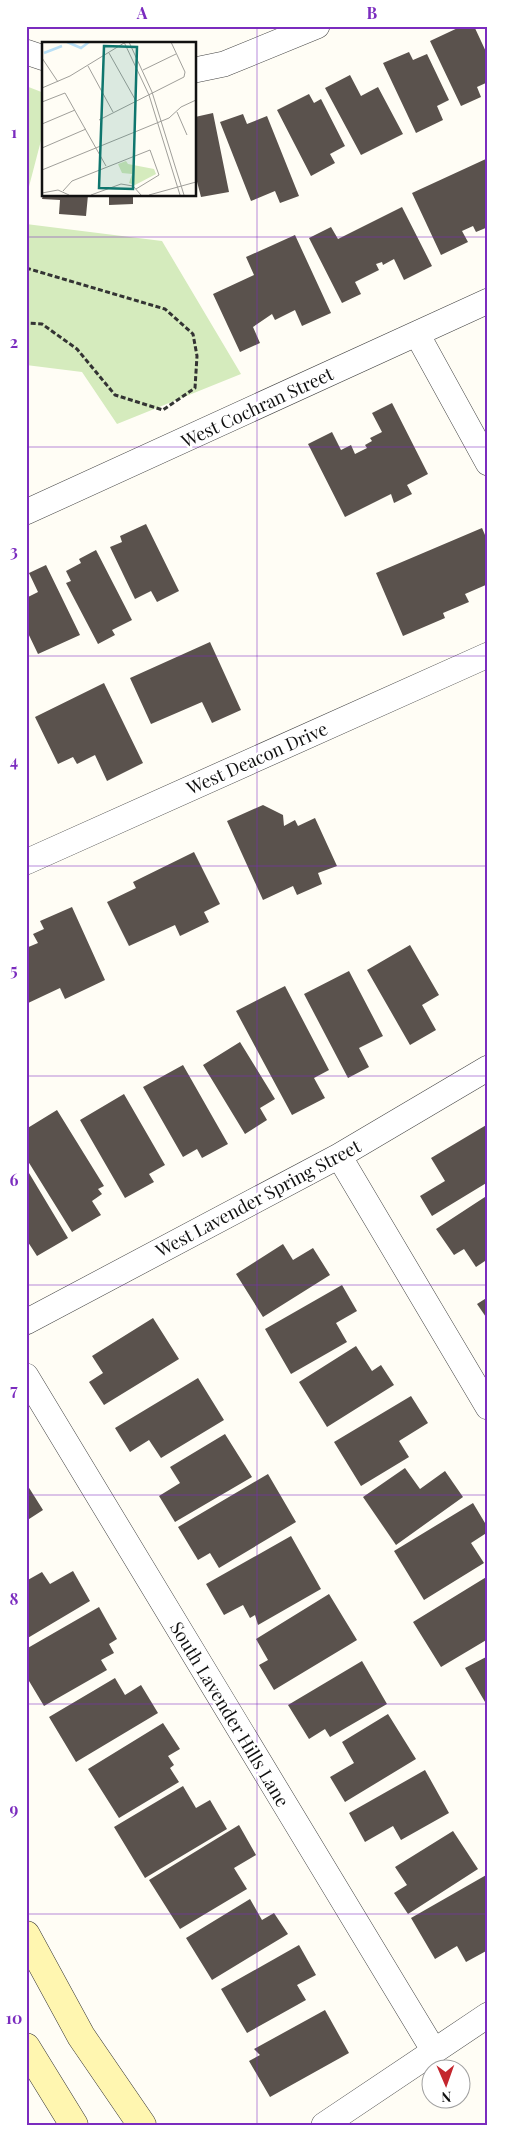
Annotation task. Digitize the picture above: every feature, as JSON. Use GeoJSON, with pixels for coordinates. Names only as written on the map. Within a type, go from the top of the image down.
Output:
{"type":"FeatureCollection","features":[{"type":"Feature","properties":{"kind":"main road"},"geometry":{"type":"LineString","coordinates":[[26,1935],[80,2036],[142,2125]]}},
{"type":"Feature","properties":{"kind":"main road"},"geometry":{"type":"LineString","coordinates":[[26,2048],[74,2125]]}},
{"type":"Feature","properties":{"kind":"street"},"geometry":{"type":"LineString","coordinates":[[196,70],[224,64],[317,26]]}},
{"type":"Feature","properties":{"kind":"street"},"geometry":{"type":"LineString","coordinates":[[26,52],[42,57]]}},
{"type":"Feature","properties":{"kind":"street","name":"West Cochran Street"},"geometry":{"type":"LineString","coordinates":[[26,512],[488,301]]}},
{"type":"Feature","properties":{"kind":"street"},"geometry":{"type":"LineString","coordinates":[[418,334],[488,463]]}},
{"type":"Feature","properties":{"kind":"street","name":"West Deacon Drive"},"geometry":{"type":"LineString","coordinates":[[26,862],[488,655]]}},
{"type":"Feature","properties":{"kind":"street","name":"West Lavender Spring Street"},"geometry":{"type":"LineString","coordinates":[[26,1322],[339,1156],[488,1068]]}},
{"type":"Feature","properties":{"kind":"street"},"geometry":{"type":"LineString","coordinates":[[339,1156],[488,1407]]}},
{"type":"Feature","properties":{"kind":"street","name":"South Lavender Hills Lane"},"geometry":{"type":"LineString","coordinates":[[26,1376],[434,2051]]}},
{"type":"Feature","properties":{"kind":"street"},"geometry":{"type":"LineString","coordinates":[[324,2125],[488,2015]]}},
{"type":"Feature","properties":{"kind":"path"},"geometry":{"type":"LineString","coordinates":[[26,268],[164,309],[193,334],[197,356],[194,388],[163,410],[115,396],[77,349],[42,324],[26,323]]}},
{"type":"Feature","properties":{"kind":"green space"},"geometry":{"type":"Polygon","coordinates":[[[26,86],[42,92],[42,137],[26,198],[26,86]]]}},
{"type":"Feature","properties":{"kind":"green space"},"geometry":{"type":"Polygon","coordinates":[[[26,224],[162,241],[241,374],[117,424],[82,372],[26,365],[26,224]]]}},
{"type":"Feature","properties":{"kind":"building"},"geometry":{"type":"Polygon","coordinates":[[[462,26],[474,26],[488,56],[488,82],[477,87],[481,97],[461,106],[430,41],[462,26]]]}},
{"type":"Feature","properties":{"kind":"building"},"geometry":{"type":"Polygon","coordinates":[[[409,52],[413,60],[427,54],[449,100],[437,106],[443,120],[416,133],[383,63],[409,52]]]}},
{"type":"Feature","properties":{"kind":"building"},"geometry":{"type":"Polygon","coordinates":[[[350,75],[361,96],[378,87],[403,134],[361,155],[325,88],[350,75]]]}},
{"type":"Feature","properties":{"kind":"building"},"geometry":{"type":"Polygon","coordinates":[[[309,94],[314,103],[321,99],[345,146],[330,154],[335,163],[311,176],[277,110],[309,94]]]}},
{"type":"Feature","properties":{"kind":"building"},"geometry":{"type":"Polygon","coordinates":[[[213,113],[229,192],[201,197],[196,178],[196,117],[213,113]]]}},
{"type":"Feature","properties":{"kind":"building"},"geometry":{"type":"Polygon","coordinates":[[[243,114],[247,124],[267,116],[299,196],[280,203],[275,191],[251,201],[220,122],[243,114]]]}},
{"type":"Feature","properties":{"kind":"building"},"geometry":{"type":"Polygon","coordinates":[[[488,158],[488,227],[476,232],[473,226],[462,231],[468,242],[441,255],[412,193],[488,158]]]}},
{"type":"Feature","properties":{"kind":"building"},"geometry":{"type":"Polygon","coordinates":[[[43,196],[88,196],[86,216],[59,214],[60,200],[42,199],[43,196]]]}},
{"type":"Feature","properties":{"kind":"building"},"geometry":{"type":"Polygon","coordinates":[[[109,196],[133,196],[133,204],[109,205],[109,196]]]}},
{"type":"Feature","properties":{"kind":"building"},"geometry":{"type":"Polygon","coordinates":[[[402,207],[432,266],[404,280],[394,259],[383,265],[382,262],[376,264],[379,270],[355,282],[361,294],[342,303],[309,238],[331,227],[338,239],[402,207]]]}},
{"type":"Feature","properties":{"kind":"building"},"geometry":{"type":"Polygon","coordinates":[[[295,235],[331,313],[302,326],[295,310],[275,320],[272,314],[253,327],[260,343],[240,352],[213,294],[254,275],[246,257],[295,235]]]}},
{"type":"Feature","properties":{"kind":"building"},"geometry":{"type":"Polygon","coordinates":[[[392,403],[428,474],[407,485],[412,494],[394,503],[391,494],[345,517],[308,444],[332,432],[341,450],[351,445],[355,454],[367,448],[365,445],[372,441],[370,438],[382,432],[372,413],[392,403]]]}},
{"type":"Feature","properties":{"kind":"building"},"geometry":{"type":"Polygon","coordinates":[[[146,524],[179,591],[157,602],[151,591],[135,599],[110,547],[122,542],[120,536],[146,524]]]}},
{"type":"Feature","properties":{"kind":"building"},"geometry":{"type":"Polygon","coordinates":[[[482,528],[488,542],[488,584],[465,594],[469,602],[443,613],[445,618],[403,636],[376,573],[482,528]]]}},
{"type":"Feature","properties":{"kind":"building"},"geometry":{"type":"Polygon","coordinates":[[[96,550],[132,620],[112,630],[115,635],[98,644],[66,583],[71,581],[66,571],[81,563],[79,559],[96,550]]]}},
{"type":"Feature","properties":{"kind":"building"},"geometry":{"type":"Polygon","coordinates":[[[46,565],[80,635],[38,654],[26,629],[26,598],[38,592],[29,573],[46,565]]]}},
{"type":"Feature","properties":{"kind":"building"},"geometry":{"type":"Polygon","coordinates":[[[210,642],[241,710],[212,723],[202,702],[151,724],[130,678],[210,642]]]}},
{"type":"Feature","properties":{"kind":"building"},"geometry":{"type":"Polygon","coordinates":[[[104,683],[143,763],[107,781],[95,755],[77,764],[73,757],[58,764],[35,717],[104,683]]]}},
{"type":"Feature","properties":{"kind":"building"},"geometry":{"type":"Polygon","coordinates":[[[263,805],[283,815],[284,826],[295,820],[298,826],[315,818],[337,866],[318,873],[322,884],[297,895],[293,886],[263,900],[227,821],[263,805]]]}},
{"type":"Feature","properties":{"kind":"building"},"geometry":{"type":"Polygon","coordinates":[[[194,852],[220,904],[204,912],[209,922],[180,936],[175,925],[129,946],[107,902],[136,888],[133,882],[194,852]]]}},
{"type":"Feature","properties":{"kind":"building"},"geometry":{"type":"Polygon","coordinates":[[[72,907],[105,980],[65,999],[60,988],[26,1004],[26,948],[38,943],[33,934],[44,929],[40,921],[72,907]]]}},
{"type":"Feature","properties":{"kind":"building"},"geometry":{"type":"Polygon","coordinates":[[[410,945],[439,995],[422,1005],[436,1030],[410,1045],[367,970],[410,945]]]}},
{"type":"Feature","properties":{"kind":"building"},"geometry":{"type":"Polygon","coordinates":[[[349,971],[383,1036],[359,1048],[369,1067],[348,1078],[304,994],[349,971]]]}},
{"type":"Feature","properties":{"kind":"building"},"geometry":{"type":"Polygon","coordinates":[[[285,986],[329,1070],[314,1078],[325,1098],[292,1115],[236,1011],[285,986]]]}},
{"type":"Feature","properties":{"kind":"building"},"geometry":{"type":"Polygon","coordinates":[[[240,1042],[275,1099],[260,1108],[267,1120],[245,1134],[203,1065],[240,1042]]]}},
{"type":"Feature","properties":{"kind":"building"},"geometry":{"type":"Polygon","coordinates":[[[183,1065],[228,1144],[202,1158],[197,1149],[183,1157],[143,1087],[183,1065]]]}},
{"type":"Feature","properties":{"kind":"building"},"geometry":{"type":"Polygon","coordinates":[[[124,1094],[165,1165],[149,1174],[154,1182],[125,1198],[80,1120],[124,1094]]]}},
{"type":"Feature","properties":{"kind":"building"},"geometry":{"type":"Polygon","coordinates":[[[57,1110],[104,1186],[98,1189],[102,1194],[92,1201],[101,1215],[72,1232],[26,1158],[26,1129],[57,1110]]]}},
{"type":"Feature","properties":{"kind":"building"},"geometry":{"type":"Polygon","coordinates":[[[488,1124],[488,1182],[432,1216],[420,1196],[445,1181],[431,1158],[488,1124]]]}},
{"type":"Feature","properties":{"kind":"building"},"geometry":{"type":"Polygon","coordinates":[[[26,1168],[68,1238],[37,1256],[26,1239],[26,1168]]]}},
{"type":"Feature","properties":{"kind":"building"},"geometry":{"type":"Polygon","coordinates":[[[488,1195],[488,1259],[476,1267],[464,1249],[454,1255],[436,1229],[488,1195]]]}},
{"type":"Feature","properties":{"kind":"building"},"geometry":{"type":"Polygon","coordinates":[[[283,1244],[293,1260],[313,1248],[330,1275],[263,1317],[236,1274],[283,1244]]]}},
{"type":"Feature","properties":{"kind":"building"},"geometry":{"type":"Polygon","coordinates":[[[342,1285],[357,1311],[336,1323],[347,1342],[291,1374],[265,1329],[342,1285]]]}},
{"type":"Feature","properties":{"kind":"building"},"geometry":{"type":"Polygon","coordinates":[[[488,1297],[488,1320],[477,1304],[488,1297]]]}},
{"type":"Feature","properties":{"kind":"building"},"geometry":{"type":"Polygon","coordinates":[[[153,1318],[179,1359],[104,1405],[89,1382],[103,1373],[92,1356],[153,1318]]]}},
{"type":"Feature","properties":{"kind":"building"},"geometry":{"type":"Polygon","coordinates":[[[356,1346],[372,1371],[381,1365],[394,1385],[327,1427],[299,1382],[356,1346]]]}},
{"type":"Feature","properties":{"kind":"building"},"geometry":{"type":"Polygon","coordinates":[[[198,1378],[224,1420],[161,1458],[149,1440],[130,1452],[115,1428],[198,1378]]]}},
{"type":"Feature","properties":{"kind":"building"},"geometry":{"type":"Polygon","coordinates":[[[411,1396],[428,1423],[399,1441],[409,1457],[361,1486],[334,1442],[411,1396]]]}},
{"type":"Feature","properties":{"kind":"building"},"geometry":{"type":"Polygon","coordinates":[[[225,1434],[252,1477],[175,1522],[159,1496],[180,1483],[170,1467],[225,1434]]]}},
{"type":"Feature","properties":{"kind":"building"},"geometry":{"type":"Polygon","coordinates":[[[405,1468],[420,1489],[445,1471],[463,1497],[396,1545],[363,1497],[405,1468]]]}},
{"type":"Feature","properties":{"kind":"building"},"geometry":{"type":"Polygon","coordinates":[[[268,1474],[296,1522],[219,1568],[210,1553],[198,1560],[178,1527],[268,1474]]]}},
{"type":"Feature","properties":{"kind":"building"},"geometry":{"type":"Polygon","coordinates":[[[26,1483],[43,1510],[26,1521],[26,1483]]]}},
{"type":"Feature","properties":{"kind":"building"},"geometry":{"type":"Polygon","coordinates":[[[473,1503],[488,1528],[488,1532],[471,1543],[484,1563],[424,1600],[394,1551],[473,1503]]]}},
{"type":"Feature","properties":{"kind":"building"},"geometry":{"type":"Polygon","coordinates":[[[291,1536],[321,1589],[258,1625],[255,1615],[250,1618],[243,1605],[224,1615],[206,1584],[291,1536]]]}},
{"type":"Feature","properties":{"kind":"building"},"geometry":{"type":"Polygon","coordinates":[[[73,1571],[90,1601],[26,1639],[26,1581],[42,1572],[50,1584],[73,1571]]]}},
{"type":"Feature","properties":{"kind":"building"},"geometry":{"type":"Polygon","coordinates":[[[488,1576],[488,1639],[441,1667],[413,1622],[488,1576]]]}},
{"type":"Feature","properties":{"kind":"building"},"geometry":{"type":"Polygon","coordinates":[[[329,1594],[357,1640],[274,1690],[259,1665],[268,1660],[256,1639],[329,1594]]]}},
{"type":"Feature","properties":{"kind":"building"},"geometry":{"type":"Polygon","coordinates":[[[99,1607],[117,1639],[109,1644],[114,1653],[101,1660],[107,1670],[44,1706],[26,1676],[26,1649],[99,1607]]]}},
{"type":"Feature","properties":{"kind":"building"},"geometry":{"type":"Polygon","coordinates":[[[488,1656],[488,1707],[465,1668],[488,1656]]]}},
{"type":"Feature","properties":{"kind":"building"},"geometry":{"type":"Polygon","coordinates":[[[362,1661],[387,1704],[330,1737],[325,1729],[309,1739],[288,1705],[362,1661]]]}},
{"type":"Feature","properties":{"kind":"building"},"geometry":{"type":"Polygon","coordinates":[[[115,1678],[125,1695],[141,1685],[158,1713],[76,1762],[49,1717],[115,1678]]]}},
{"type":"Feature","properties":{"kind":"building"},"geometry":{"type":"Polygon","coordinates":[[[388,1714],[416,1759],[345,1802],[330,1777],[354,1763],[342,1742],[388,1714]]]}},
{"type":"Feature","properties":{"kind":"building"},"geometry":{"type":"Polygon","coordinates":[[[163,1723],[180,1749],[168,1756],[174,1765],[170,1768],[179,1782],[119,1818],[88,1769],[163,1723]]]}},
{"type":"Feature","properties":{"kind":"building"},"geometry":{"type":"Polygon","coordinates":[[[425,1770],[449,1813],[401,1840],[393,1826],[365,1842],[349,1813],[425,1770]]]}},
{"type":"Feature","properties":{"kind":"building"},"geometry":{"type":"Polygon","coordinates":[[[183,1786],[196,1808],[210,1800],[227,1829],[145,1878],[114,1827],[183,1786]]]}},
{"type":"Feature","properties":{"kind":"building"},"geometry":{"type":"Polygon","coordinates":[[[239,1825],[256,1855],[234,1868],[247,1889],[180,1929],[149,1880],[239,1825]]]}},
{"type":"Feature","properties":{"kind":"building"},"geometry":{"type":"Polygon","coordinates":[[[453,1831],[478,1869],[408,1914],[394,1893],[407,1885],[395,1867],[453,1831]]]}},
{"type":"Feature","properties":{"kind":"building"},"geometry":{"type":"Polygon","coordinates":[[[488,1874],[488,1950],[466,1962],[457,1946],[435,1959],[411,1918],[488,1874]]]}},
{"type":"Feature","properties":{"kind":"building"},"geometry":{"type":"Polygon","coordinates":[[[250,1899],[262,1920],[274,1913],[288,1934],[212,1980],[186,1938],[250,1899]]]}},
{"type":"Feature","properties":{"kind":"building"},"geometry":{"type":"Polygon","coordinates":[[[299,1945],[316,1975],[297,1985],[306,2000],[247,2033],[221,1989],[299,1945]]]}},
{"type":"Feature","properties":{"kind":"building"},"geometry":{"type":"Polygon","coordinates":[[[325,2010],[349,2053],[270,2097],[249,2061],[260,2055],[254,2049],[325,2010]]]}}]}
